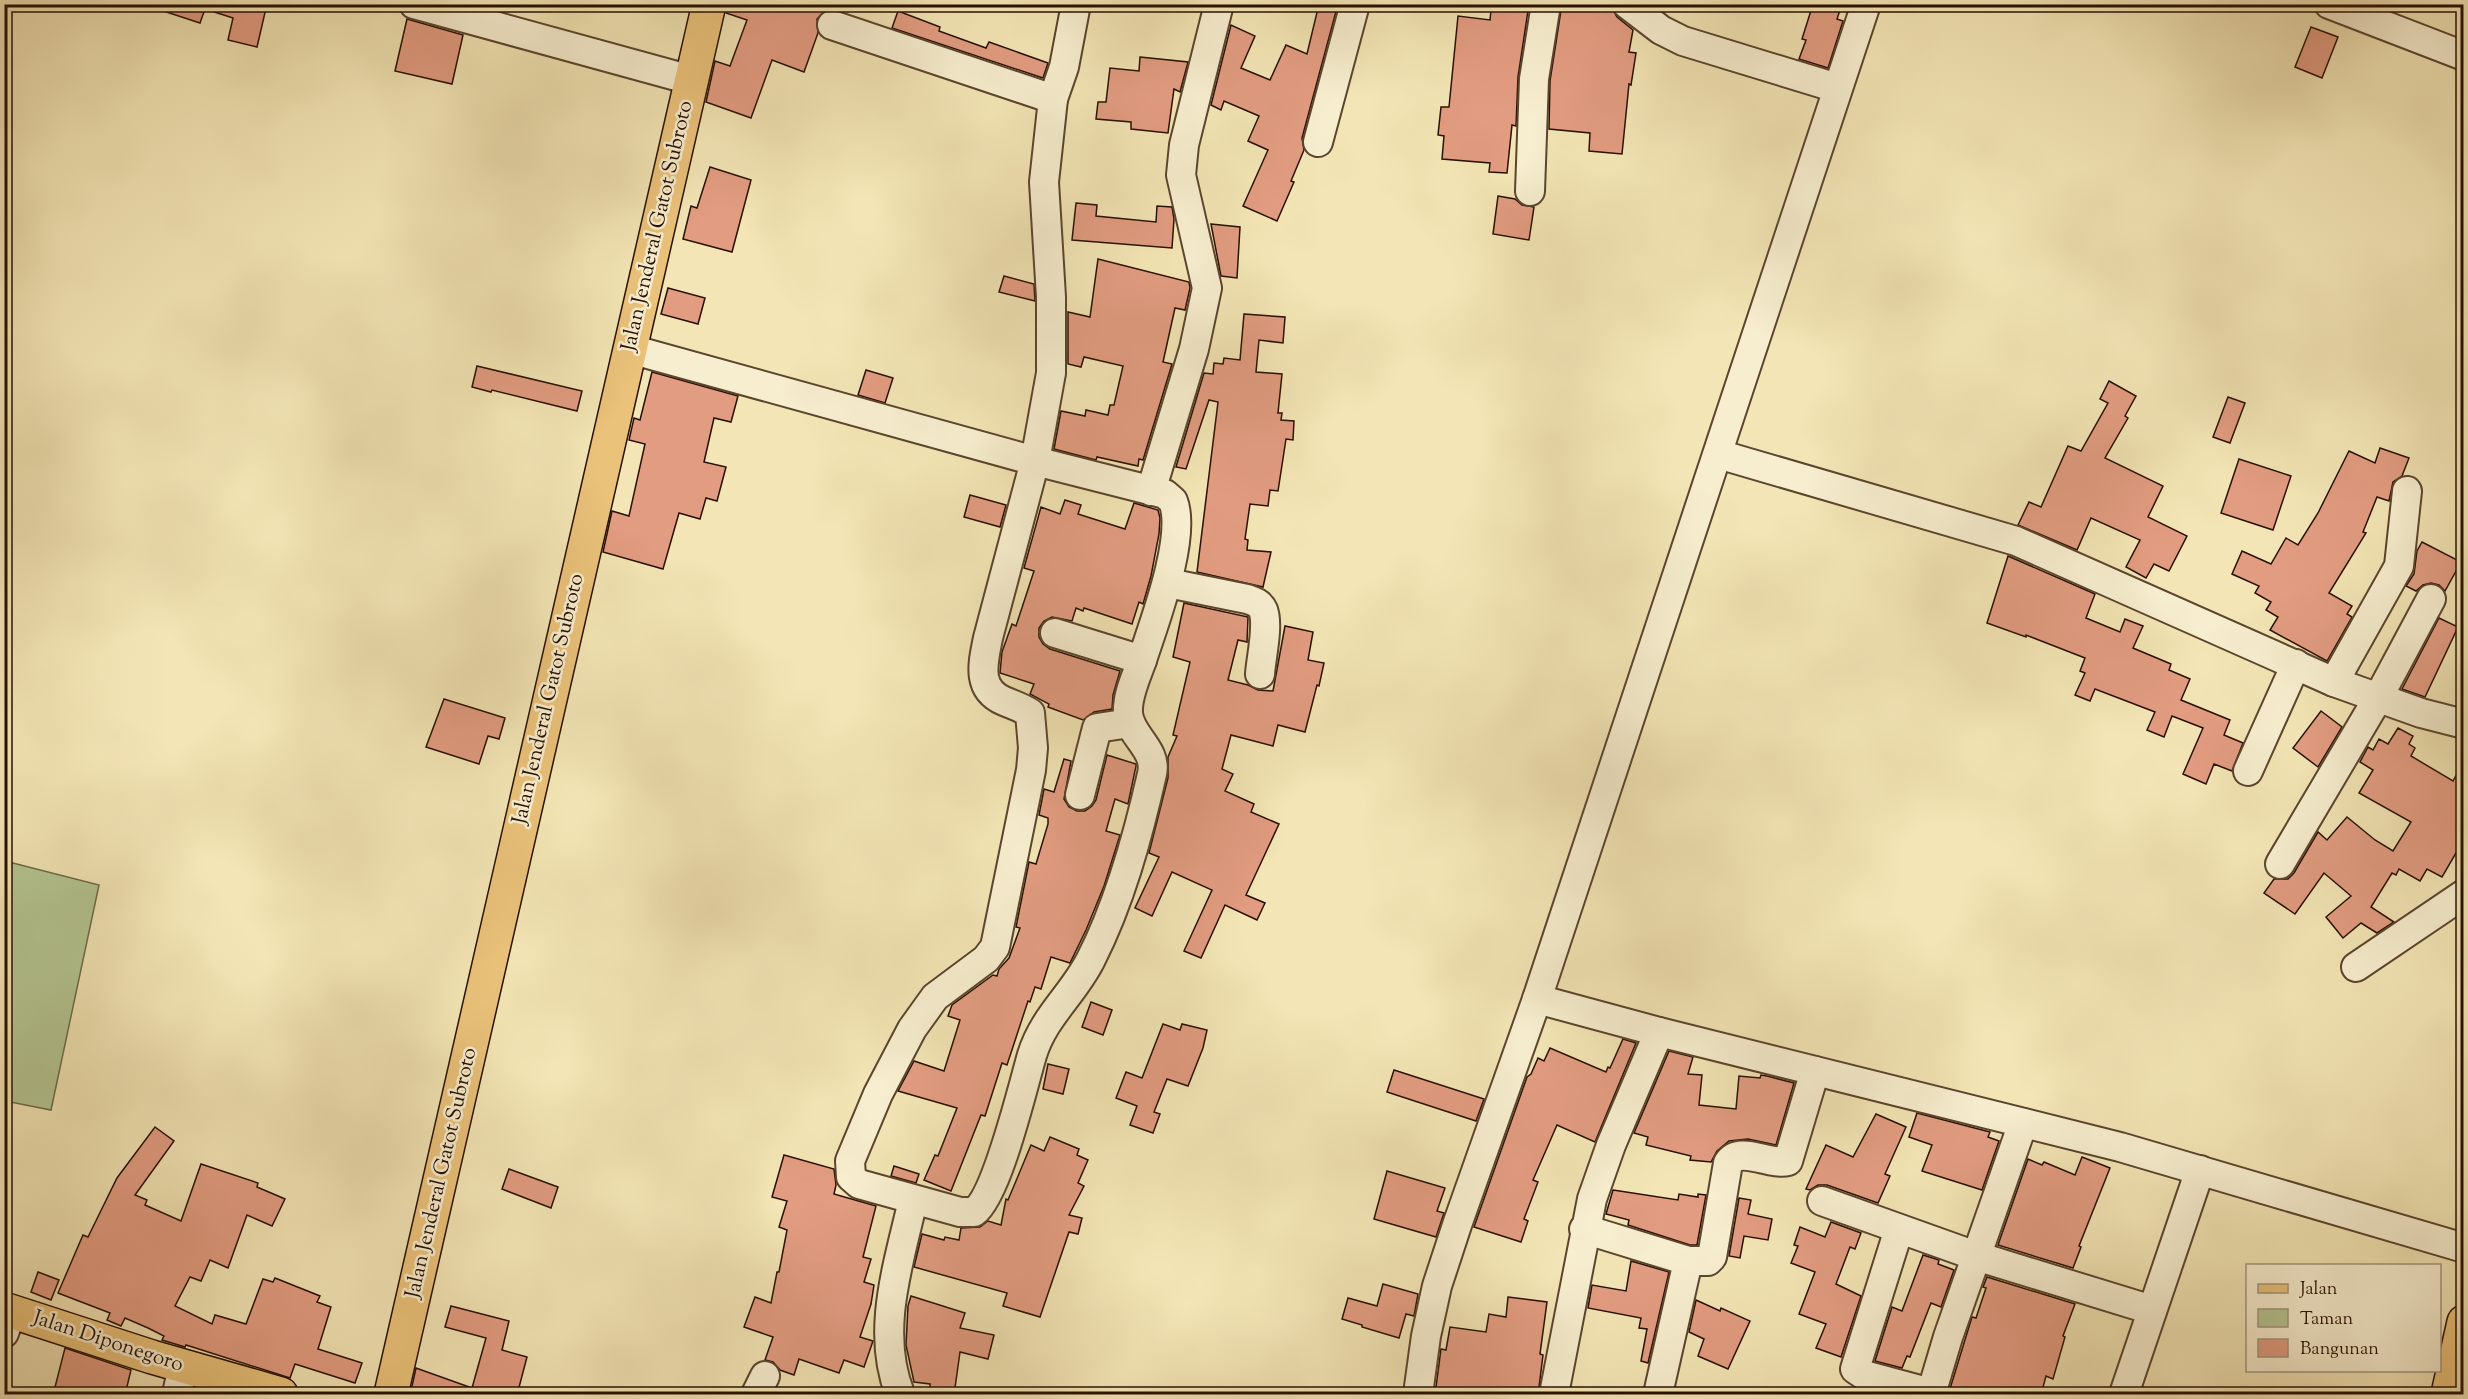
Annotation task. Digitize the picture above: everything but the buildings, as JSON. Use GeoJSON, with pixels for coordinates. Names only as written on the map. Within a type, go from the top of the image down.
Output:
{"type":"FeatureCollection","features":[{"type":"Feature","properties":{"kind":"main road","name":"Jalan Jenderal Gatot Subroto"},"geometry":{"type":"LineString","coordinates":[[391,1395],[709,4]]}},
{"type":"Feature","properties":{"kind":"main road","name":"Jalan Diponegoro"},"geometry":{"type":"LineString","coordinates":[[7,1318],[180,1380],[281,1395]]}},
{"type":"Feature","properties":{"kind":"main road"},"geometry":{"type":"LineString","coordinates":[[2448,1395],[2463,1322]]}},
{"type":"Feature","properties":{"kind":"street"},"geometry":{"type":"LineString","coordinates":[[414,4],[691,80]]}},
{"type":"Feature","properties":{"kind":"street"},"geometry":{"type":"LineString","coordinates":[[630,349],[1035,461],[1165,494],[1175,506],[1175,527],[1168,584],[1142,660],[1128,711],[1130,723],[1149,753],[1153,770],[1133,847],[1113,908],[1091,960],[1075,987],[1045,1024],[1033,1053],[1003,1154],[986,1195],[979,1208],[968,1213],[866,1187],[855,1182],[850,1172],[850,1161],[878,1094],[922,1014],[935,997],[986,959],[995,947],[1009,885],[1033,747],[1030,713],[1022,707],[992,695],[986,687],[984,664],[988,638],[1035,461],[1051,372],[1051,297],[1044,182],[1053,99],[1064,68],[1076,4]]}},
{"type":"Feature","properties":{"kind":"street"},"geometry":{"type":"LineString","coordinates":[[1151,490],[1194,349],[1207,288],[1181,175],[1184,145],[1219,4]]}},
{"type":"Feature","properties":{"kind":"street"},"geometry":{"type":"LineString","coordinates":[[1318,142],[1354,4]]}},
{"type":"Feature","properties":{"kind":"street"},"geometry":{"type":"LineString","coordinates":[[1530,191],[1534,79],[1546,4]]}},
{"type":"Feature","properties":{"kind":"street"},"geometry":{"type":"LineString","coordinates":[[1418,1395],[1426,1336],[1437,1286],[1537,999],[1866,4]]}},
{"type":"Feature","properties":{"kind":"street"},"geometry":{"type":"LineString","coordinates":[[2329,4],[2463,56]]}},
{"type":"Feature","properties":{"kind":"street"},"geometry":{"type":"LineString","coordinates":[[1631,5],[1661,30],[1689,44],[1838,88]]}},
{"type":"Feature","properties":{"kind":"street"},"geometry":{"type":"LineString","coordinates":[[832,26],[1053,99]]}},
{"type":"Feature","properties":{"kind":"street"},"geometry":{"type":"LineString","coordinates":[[1718,454],[2010,538],[2334,682],[2463,724]]}},
{"type":"Feature","properties":{"kind":"street"},"geometry":{"type":"LineString","coordinates":[[2334,682],[2399,566],[2407,491]]}},
{"type":"Feature","properties":{"kind":"street"},"geometry":{"type":"LineString","coordinates":[[1168,584],[1247,599],[1261,606],[1264,621],[1260,674]]}},
{"type":"Feature","properties":{"kind":"street"},"geometry":{"type":"LineString","coordinates":[[2280,864],[2378,698],[2431,599]]}},
{"type":"Feature","properties":{"kind":"street"},"geometry":{"type":"LineString","coordinates":[[1055,633],[1142,660]]}},
{"type":"Feature","properties":{"kind":"street"},"geometry":{"type":"LineString","coordinates":[[2248,771],[2296,664]]}},
{"type":"Feature","properties":{"kind":"street"},"geometry":{"type":"LineString","coordinates":[[1080,795],[1098,728],[1130,723]]}},
{"type":"Feature","properties":{"kind":"street"},"geometry":{"type":"LineString","coordinates":[[2356,967],[2463,894]]}},
{"type":"Feature","properties":{"kind":"street"},"geometry":{"type":"LineString","coordinates":[[1537,999],[2200,1170],[2463,1248]]}},
{"type":"Feature","properties":{"kind":"street"},"geometry":{"type":"LineString","coordinates":[[1554,1395],[1584,1229],[1600,1171],[1659,1032]]}},
{"type":"Feature","properties":{"kind":"street"},"geometry":{"type":"LineString","coordinates":[[1584,1229],[1688,1261],[1708,1261],[1712,1257],[1728,1163],[1732,1157],[1739,1155],[1775,1163],[1788,1161],[1815,1071]]}},
{"type":"Feature","properties":{"kind":"street"},"geometry":{"type":"LineString","coordinates":[[1899,1229],[1855,1369],[1864,1375],[1931,1394],[2023,1123]]}},
{"type":"Feature","properties":{"kind":"street"},"geometry":{"type":"LineString","coordinates":[[2124,1395],[2200,1170]]}},
{"type":"Feature","properties":{"kind":"street"},"geometry":{"type":"LineString","coordinates":[[900,1395],[891,1367],[887,1342],[895,1285],[913,1200]]}},
{"type":"Feature","properties":{"kind":"street"},"geometry":{"type":"LineString","coordinates":[[1822,1201],[1976,1256],[2152,1310]]}},
{"type":"Feature","properties":{"kind":"street"},"geometry":{"type":"LineString","coordinates":[[1658,1395],[1688,1261]]}},
{"type":"Feature","properties":{"kind":"green space"},"geometry":{"type":"Polygon","coordinates":[[[5,861],[99,885],[51,1110],[5,1101],[5,861]]]}}]}
